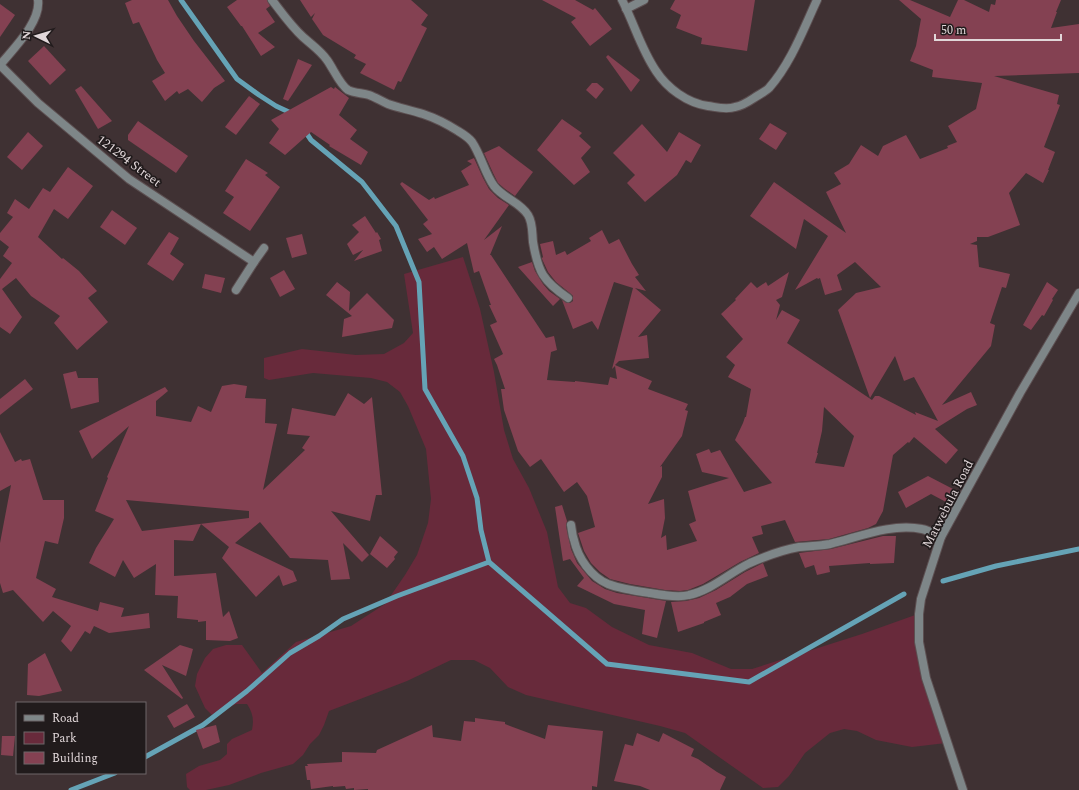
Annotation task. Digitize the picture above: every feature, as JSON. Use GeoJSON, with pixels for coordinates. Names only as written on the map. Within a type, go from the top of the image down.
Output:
{"type":"FeatureCollection","features":[{"type":"Feature","properties":{"kind":"street"},"geometry":{"type":"LineString","coordinates":[[0,65],[32,24],[36,14],[38,0]]}},
{"type":"Feature","properties":{"kind":"street"},"geometry":{"type":"LineString","coordinates":[[272,0],[283,16],[327,60],[348,90],[370,96],[388,104],[422,114],[447,124],[466,136],[472,142],[492,185],[498,192],[517,204],[529,216],[540,270],[548,282],[568,298]]}},
{"type":"Feature","properties":{"kind":"street"},"geometry":{"type":"LineString","coordinates":[[622,0],[643,50],[656,72],[669,87],[688,99],[703,105],[724,108],[734,108],[745,104],[768,89],[786,65],[817,0]]}},
{"type":"Feature","properties":{"kind":"street"},"geometry":{"type":"LineString","coordinates":[[626,9],[644,0]]}},
{"type":"Feature","properties":{"kind":"street","name":"121294 Street"},"geometry":{"type":"LineString","coordinates":[[0,65],[38,103],[129,179],[254,262]]}},
{"type":"Feature","properties":{"kind":"street"},"geometry":{"type":"LineString","coordinates":[[236,290],[264,248]]}},
{"type":"Feature","properties":{"kind":"street","name":"Matwebula Road"},"geometry":{"type":"LineString","coordinates":[[963,790],[926,678],[919,642],[919,614],[922,599],[941,537],[1020,393],[1079,293]]}},
{"type":"Feature","properties":{"kind":"street"},"geometry":{"type":"LineString","coordinates":[[571,525],[579,554],[589,570],[598,578],[608,584],[631,590],[663,595],[686,596],[698,593],[714,585],[748,564],[768,555],[798,547],[828,544],[863,534],[900,527],[922,529],[941,537]]}},
{"type":"Feature","properties":{"kind":"green space"},"geometry":{"type":"Polygon","coordinates":[[[463,257],[480,309],[494,372],[504,430],[513,459],[529,488],[547,532],[558,587],[570,603],[586,608],[612,627],[649,645],[692,653],[731,669],[752,669],[862,634],[918,614],[919,642],[946,743],[912,747],[876,740],[857,731],[844,729],[830,733],[805,753],[789,776],[778,787],[763,788],[685,733],[526,695],[508,687],[490,668],[474,660],[451,660],[407,681],[329,711],[319,735],[310,744],[303,755],[293,764],[261,773],[229,785],[206,790],[190,790],[187,787],[186,774],[199,766],[220,760],[227,754],[227,744],[232,739],[252,730],[253,723],[251,710],[247,704],[236,704],[212,715],[205,708],[195,686],[197,674],[205,658],[213,649],[226,645],[242,645],[262,673],[296,642],[351,626],[385,604],[417,555],[428,523],[431,499],[426,449],[408,406],[400,392],[387,382],[371,378],[313,373],[269,380],[264,378],[264,358],[302,349],[356,355],[384,354],[404,343],[413,333],[404,274],[463,257]]]}},
{"type":"Feature","properties":{"kind":"building"},"geometry":{"type":"Polygon","coordinates":[[[132,0],[168,0],[194,41],[225,81],[214,88],[202,102],[188,89],[179,94],[177,91],[165,101],[152,81],[165,73],[157,60],[139,22],[133,24],[125,3],[132,0]]]}},
{"type":"Feature","properties":{"kind":"building"},"geometry":{"type":"Polygon","coordinates":[[[237,0],[267,0],[270,6],[266,9],[275,22],[258,33],[275,47],[261,56],[242,26],[227,7],[237,0]]]}},
{"type":"Feature","properties":{"kind":"building"},"geometry":{"type":"Polygon","coordinates":[[[300,0],[411,0],[428,15],[421,25],[427,28],[401,82],[398,81],[394,90],[360,73],[366,64],[354,58],[356,55],[323,35],[312,19],[315,13],[311,17],[300,0]]]}},
{"type":"Feature","properties":{"kind":"building"},"geometry":{"type":"Polygon","coordinates":[[[542,0],[575,0],[593,10],[595,8],[612,29],[590,46],[571,22],[576,18],[542,0]]]}},
{"type":"Feature","properties":{"kind":"building"},"geometry":{"type":"Polygon","coordinates":[[[675,0],[755,0],[747,51],[701,44],[702,38],[676,28],[681,15],[670,9],[675,0]]]}},
{"type":"Feature","properties":{"kind":"building"},"geometry":{"type":"Polygon","coordinates":[[[899,0],[910,0],[950,17],[958,0],[964,0],[989,12],[991,4],[995,5],[996,0],[1061,0],[1051,28],[1079,24],[1079,73],[994,76],[1059,95],[1057,104],[1060,105],[1044,147],[1055,152],[1043,183],[1026,173],[1009,193],[1020,225],[988,237],[977,237],[977,241],[970,244],[977,245],[979,267],[1010,274],[1006,288],[1002,287],[990,323],[995,325],[991,346],[942,405],[971,392],[977,405],[967,409],[935,429],[958,450],[946,464],[914,437],[909,443],[908,442],[893,455],[883,511],[876,524],[868,528],[829,539],[795,542],[785,520],[761,526],[763,534],[752,537],[759,553],[740,562],[703,584],[688,590],[665,590],[610,579],[591,563],[584,551],[578,533],[595,527],[587,496],[577,482],[564,492],[541,459],[530,467],[518,451],[504,410],[501,389],[505,389],[494,359],[503,354],[490,325],[497,322],[489,305],[491,305],[479,271],[474,273],[467,243],[442,259],[434,247],[427,252],[418,239],[432,234],[423,224],[428,220],[400,184],[402,182],[429,200],[434,197],[435,199],[469,185],[461,171],[472,164],[467,161],[474,158],[489,189],[498,198],[509,205],[484,240],[502,226],[490,255],[546,338],[554,336],[557,350],[551,352],[547,380],[575,381],[608,385],[610,377],[617,379],[615,366],[612,369],[633,288],[614,282],[598,330],[592,321],[573,329],[562,300],[570,303],[573,301],[573,296],[556,282],[548,272],[542,259],[543,257],[540,244],[553,241],[556,255],[565,251],[567,255],[591,241],[589,238],[602,230],[609,244],[619,239],[639,275],[635,277],[646,291],[635,288],[661,310],[638,337],[647,335],[649,358],[619,361],[615,365],[652,381],[648,389],[688,404],[685,410],[688,411],[682,436],[660,467],[662,466],[662,477],[648,504],[664,499],[665,518],[661,538],[666,535],[667,550],[697,541],[689,524],[696,521],[688,491],[729,478],[702,472],[696,454],[709,449],[711,453],[720,450],[744,492],[772,483],[735,440],[746,417],[751,389],[728,377],[735,365],[726,357],[743,339],[721,314],[736,300],[735,299],[751,282],[757,288],[766,282],[768,286],[789,272],[782,297],[776,300],[780,305],[776,320],[782,310],[800,320],[787,343],[872,400],[875,396],[879,396],[916,415],[915,412],[938,421],[914,377],[904,381],[895,356],[870,398],[838,310],[856,293],[881,287],[855,262],[837,275],[842,290],[825,295],[820,278],[817,278],[795,290],[828,236],[804,219],[796,249],[750,216],[774,182],[846,233],[826,192],[841,184],[834,173],[849,164],[861,145],[878,156],[883,146],[906,135],[920,159],[948,148],[947,146],[957,142],[948,126],[976,109],[982,83],[932,77],[933,70],[910,61],[916,46],[921,19],[899,0]],[[824,407],[822,431],[815,463],[844,467],[854,436],[824,407]]]}},
{"type":"Feature","properties":{"kind":"building"},"geometry":{"type":"Polygon","coordinates":[[[0,4],[15,15],[0,37],[0,4]]]}},
{"type":"Feature","properties":{"kind":"building"},"geometry":{"type":"Polygon","coordinates":[[[44,46],[66,70],[50,85],[28,61],[44,46]]]}},
{"type":"Feature","properties":{"kind":"building"},"geometry":{"type":"Polygon","coordinates":[[[608,55],[640,80],[631,92],[606,57],[608,55]]]}},
{"type":"Feature","properties":{"kind":"building"},"geometry":{"type":"Polygon","coordinates":[[[298,59],[312,65],[288,101],[283,99],[298,59]]]}},
{"type":"Feature","properties":{"kind":"building"},"geometry":{"type":"Polygon","coordinates":[[[592,83],[597,83],[604,89],[596,99],[586,90],[592,83]]]}},
{"type":"Feature","properties":{"kind":"building"},"geometry":{"type":"Polygon","coordinates":[[[81,86],[112,121],[98,129],[75,90],[81,86]]]}},
{"type":"Feature","properties":{"kind":"building"},"geometry":{"type":"Polygon","coordinates":[[[331,87],[334,89],[335,87],[349,98],[339,115],[357,130],[350,139],[368,152],[361,165],[329,146],[330,145],[311,132],[285,155],[269,143],[279,129],[271,120],[331,87]]]}},
{"type":"Feature","properties":{"kind":"building"},"geometry":{"type":"Polygon","coordinates":[[[249,96],[260,104],[236,135],[225,127],[249,96]]]}},
{"type":"Feature","properties":{"kind":"building"},"geometry":{"type":"Polygon","coordinates":[[[562,119],[582,133],[579,136],[591,147],[581,158],[590,172],[574,185],[537,150],[562,119]]]}},
{"type":"Feature","properties":{"kind":"building"},"geometry":{"type":"Polygon","coordinates":[[[138,121],[188,156],[176,173],[128,140],[128,135],[138,121]]]}},
{"type":"Feature","properties":{"kind":"building"},"geometry":{"type":"Polygon","coordinates":[[[770,123],[787,133],[776,150],[759,139],[770,123]]]}},
{"type":"Feature","properties":{"kind":"building"},"geometry":{"type":"Polygon","coordinates":[[[642,124],[667,152],[679,132],[701,145],[691,163],[686,160],[677,175],[645,202],[627,183],[635,175],[613,153],[642,124]]]}},
{"type":"Feature","properties":{"kind":"building"},"geometry":{"type":"Polygon","coordinates":[[[28,132],[43,146],[22,170],[7,157],[28,132]]]}},
{"type":"Feature","properties":{"kind":"building"},"geometry":{"type":"Polygon","coordinates":[[[499,146],[533,172],[515,196],[498,183],[484,153],[499,146]]]}},
{"type":"Feature","properties":{"kind":"building"},"geometry":{"type":"Polygon","coordinates":[[[246,159],[268,173],[265,175],[280,187],[250,231],[223,213],[234,197],[225,191],[246,159]]]}},
{"type":"Feature","properties":{"kind":"building"},"geometry":{"type":"Polygon","coordinates":[[[68,167],[93,186],[68,219],[54,209],[38,237],[62,259],[63,258],[79,271],[97,291],[88,298],[108,322],[77,350],[54,323],[60,316],[31,296],[16,278],[2,289],[22,317],[10,334],[0,327],[0,279],[12,263],[3,256],[9,247],[0,240],[0,233],[13,217],[7,213],[15,199],[29,209],[43,188],[50,192],[68,167]]]}},
{"type":"Feature","properties":{"kind":"building"},"geometry":{"type":"Polygon","coordinates":[[[112,210],[137,228],[125,245],[100,227],[112,210]]]}},
{"type":"Feature","properties":{"kind":"building"},"geometry":{"type":"Polygon","coordinates":[[[365,216],[381,239],[379,240],[382,251],[354,261],[363,250],[353,255],[347,244],[359,232],[352,225],[365,216]]]}},
{"type":"Feature","properties":{"kind":"building"},"geometry":{"type":"Polygon","coordinates":[[[169,232],[179,238],[170,254],[184,264],[173,281],[147,264],[169,232]]]}},
{"type":"Feature","properties":{"kind":"building"},"geometry":{"type":"Polygon","coordinates":[[[302,234],[307,254],[292,258],[286,238],[302,234]]]}},
{"type":"Feature","properties":{"kind":"building"},"geometry":{"type":"Polygon","coordinates":[[[532,262],[535,271],[543,284],[549,291],[560,299],[553,306],[518,267],[532,262]]]}},
{"type":"Feature","properties":{"kind":"building"},"geometry":{"type":"Polygon","coordinates":[[[284,270],[295,289],[280,297],[270,278],[284,270]]]}},
{"type":"Feature","properties":{"kind":"building"},"geometry":{"type":"Polygon","coordinates":[[[205,274],[225,278],[221,293],[202,288],[205,274]]]}},
{"type":"Feature","properties":{"kind":"building"},"geometry":{"type":"Polygon","coordinates":[[[337,282],[350,292],[349,311],[367,293],[394,320],[392,328],[342,337],[344,319],[352,316],[326,295],[337,282]]]}},
{"type":"Feature","properties":{"kind":"building"},"geometry":{"type":"Polygon","coordinates":[[[1047,282],[1058,290],[1044,316],[1042,315],[1031,330],[1023,325],[1047,282]]]}},
{"type":"Feature","properties":{"kind":"building"},"geometry":{"type":"Polygon","coordinates":[[[76,371],[78,378],[98,378],[99,402],[71,409],[63,374],[76,371]]]}},
{"type":"Feature","properties":{"kind":"building"},"geometry":{"type":"Polygon","coordinates":[[[25,379],[33,389],[0,415],[0,399],[25,379]]]}},
{"type":"Feature","properties":{"kind":"building"},"geometry":{"type":"Polygon","coordinates":[[[234,384],[247,386],[245,398],[266,399],[265,423],[277,424],[263,490],[305,450],[302,448],[310,436],[287,434],[292,408],[335,416],[348,393],[364,404],[372,397],[382,495],[376,495],[370,521],[331,511],[369,555],[362,562],[343,543],[350,579],[331,580],[328,560],[290,558],[260,522],[235,543],[293,571],[297,581],[283,586],[279,575],[256,597],[222,558],[229,547],[201,524],[193,541],[174,540],[174,576],[216,573],[223,617],[229,611],[238,638],[230,641],[206,640],[206,621],[198,622],[198,620],[177,618],[178,596],[155,595],[156,564],[134,578],[123,560],[115,577],[89,563],[96,548],[114,519],[95,511],[108,478],[107,477],[129,426],[92,459],[79,431],[165,387],[168,391],[156,401],[156,416],[191,422],[198,406],[211,412],[222,386],[234,384]],[[126,500],[142,531],[249,518],[249,511],[126,500]]]}},
{"type":"Feature","properties":{"kind":"building"},"geometry":{"type":"Polygon","coordinates":[[[0,432],[15,462],[21,459],[22,461],[30,459],[43,500],[64,500],[64,518],[58,544],[45,541],[36,578],[56,589],[52,597],[98,611],[100,602],[124,608],[121,617],[149,613],[150,628],[109,633],[94,626],[90,634],[85,631],[71,652],[61,641],[71,626],[53,611],[43,622],[13,590],[3,593],[0,583],[0,543],[11,485],[0,491],[0,432]]]}},
{"type":"Feature","properties":{"kind":"building"},"geometry":{"type":"Polygon","coordinates":[[[928,476],[953,489],[946,502],[931,494],[906,508],[898,492],[928,476]]]}},
{"type":"Feature","properties":{"kind":"building"},"geometry":{"type":"Polygon","coordinates":[[[562,505],[567,521],[566,526],[571,549],[577,563],[592,581],[605,589],[617,593],[666,601],[657,638],[642,634],[645,610],[614,604],[577,586],[584,578],[570,559],[563,561],[555,507],[562,505]]]}},
{"type":"Feature","properties":{"kind":"building"},"geometry":{"type":"Polygon","coordinates":[[[380,536],[398,552],[394,557],[395,559],[387,568],[370,554],[380,536]]]}},
{"type":"Feature","properties":{"kind":"building"},"geometry":{"type":"Polygon","coordinates":[[[883,536],[896,536],[894,563],[829,566],[830,572],[817,575],[814,565],[805,568],[799,553],[831,549],[883,536]]]}},
{"type":"Feature","properties":{"kind":"building"},"geometry":{"type":"Polygon","coordinates":[[[763,563],[768,576],[747,584],[730,597],[716,603],[721,615],[678,632],[671,602],[699,598],[763,563]]]}},
{"type":"Feature","properties":{"kind":"building"},"geometry":{"type":"Polygon","coordinates":[[[180,645],[193,649],[186,676],[162,665],[183,698],[182,699],[144,670],[180,645]]]}},
{"type":"Feature","properties":{"kind":"building"},"geometry":{"type":"Polygon","coordinates":[[[45,653],[62,691],[39,696],[27,695],[28,664],[45,653]]]}},
{"type":"Feature","properties":{"kind":"building"},"geometry":{"type":"Polygon","coordinates":[[[187,704],[195,717],[174,728],[167,716],[187,704]]]}},
{"type":"Feature","properties":{"kind":"building"},"geometry":{"type":"Polygon","coordinates":[[[475,718],[505,722],[505,724],[545,739],[548,725],[603,731],[597,787],[592,786],[592,790],[354,790],[354,788],[346,789],[345,786],[311,789],[310,780],[307,780],[305,766],[308,766],[307,764],[342,762],[342,752],[376,753],[377,750],[432,725],[433,737],[461,741],[464,721],[475,722],[475,718]]]}},
{"type":"Feature","properties":{"kind":"building"},"geometry":{"type":"Polygon","coordinates":[[[216,725],[220,742],[203,749],[196,730],[216,725]]]}},
{"type":"Feature","properties":{"kind":"building"},"geometry":{"type":"Polygon","coordinates":[[[637,733],[659,742],[663,733],[694,749],[691,756],[726,777],[720,790],[650,790],[640,786],[614,781],[625,744],[633,746],[637,733]]]}},
{"type":"Feature","properties":{"kind":"building"},"geometry":{"type":"Polygon","coordinates":[[[2,736],[15,736],[13,756],[1,755],[2,736]]]}},
{"type":"Feature","properties":{"kind":"waterway"},"geometry":{"type":"LineString","coordinates":[[181,0],[237,79],[259,95],[292,115]]}},
{"type":"Feature","properties":{"kind":"waterway"},"geometry":{"type":"LineString","coordinates":[[305,131],[311,140],[362,182],[396,226],[419,282],[425,389],[463,456],[477,498],[481,530],[489,562]]}},
{"type":"Feature","properties":{"kind":"waterway"},"geometry":{"type":"LineString","coordinates":[[943,581],[996,566],[1079,549]]}},
{"type":"Feature","properties":{"kind":"waterway"},"geometry":{"type":"LineString","coordinates":[[146,756],[203,725],[247,691],[290,653],[319,636],[343,619],[397,596],[489,562],[607,664],[749,682],[904,594]]}},
{"type":"Feature","properties":{"kind":"waterway"},"geometry":{"type":"LineString","coordinates":[[71,790],[112,774]]}}]}
